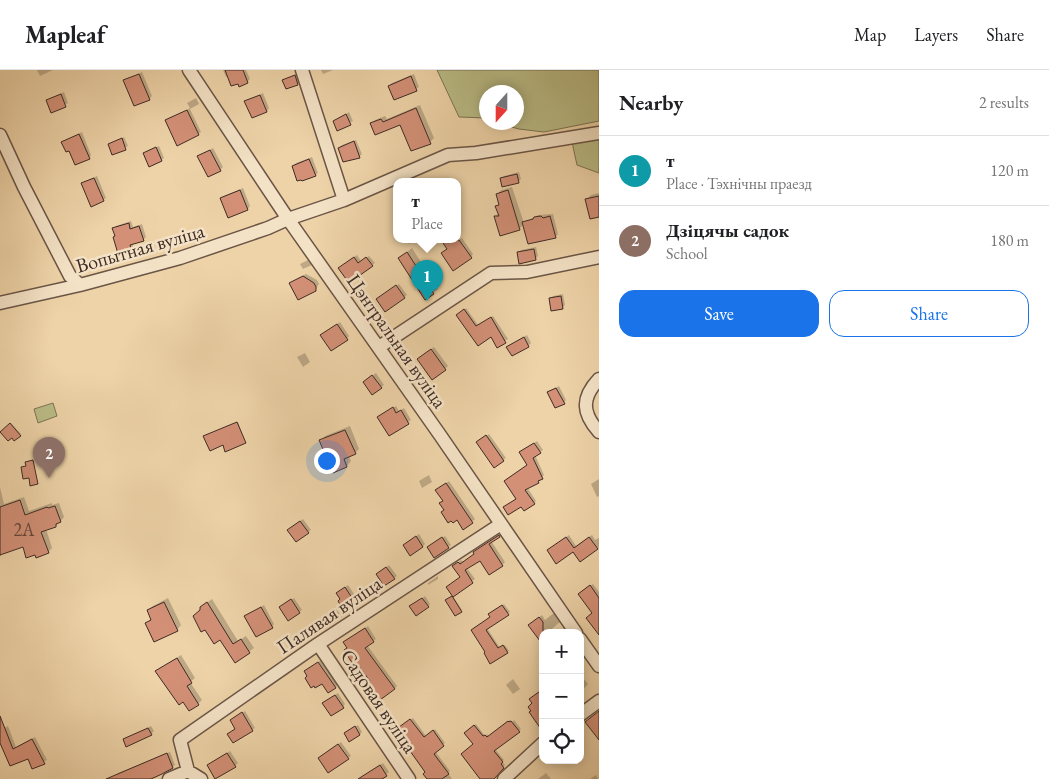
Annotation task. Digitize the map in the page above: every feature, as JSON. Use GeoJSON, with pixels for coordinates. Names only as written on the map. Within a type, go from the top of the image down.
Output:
{"type":"FeatureCollection","features":[{"type":"Feature","properties":{"kind":"street","name":"Цэнтральная вуліца"},"geometry":{"type":"LineString","coordinates":[[188,70],[288,219],[380,348],[573,629]]}},
{"type":"Feature","properties":{"kind":"street"},"geometry":{"type":"LineString","coordinates":[[302,70],[344,200]]}},
{"type":"Feature","properties":{"kind":"street","name":"Вопытная вуліца"},"geometry":{"type":"LineString","coordinates":[[395,178],[448,155],[476,153],[599,134]]}},
{"type":"Feature","properties":{"kind":"street"},"geometry":{"type":"LineString","coordinates":[[0,135],[24,187],[70,276],[80,286]]}},
{"type":"Feature","properties":{"kind":"street","name":"Вопытная вуліца"},"geometry":{"type":"LineString","coordinates":[[0,304],[80,286],[180,258],[344,200],[393,179]]}},
{"type":"Feature","properties":{"kind":"street"},"geometry":{"type":"LineString","coordinates":[[380,348],[491,274],[526,272],[599,257]]}},
{"type":"Feature","properties":{"kind":"street"},"geometry":{"type":"LineString","coordinates":[[599,380],[592,386],[586,399],[585,409],[590,422],[599,432]]}},
{"type":"Feature","properties":{"kind":"street","name":"Палявая вуліца"},"geometry":{"type":"LineString","coordinates":[[188,771],[180,740],[318,644],[501,524]]}},
{"type":"Feature","properties":{"kind":"street","name":"Садовая вуліца"},"geometry":{"type":"LineString","coordinates":[[318,644],[409,779]]}},
{"type":"Feature","properties":{"kind":"street"},"geometry":{"type":"LineString","coordinates":[[584,645],[599,666]]}},
{"type":"Feature","properties":{"kind":"street"},"geometry":{"type":"LineString","coordinates":[[584,713],[599,702]]}},
{"type":"Feature","properties":{"kind":"street"},"geometry":{"type":"LineString","coordinates":[[504,779],[539,747]]}},
{"type":"Feature","properties":{"kind":"street"},"geometry":{"type":"LineString","coordinates":[[169,779],[188,771],[202,779]]}},
{"type":"Feature","properties":{"kind":"green space"},"geometry":{"type":"Polygon","coordinates":[[[437,70],[599,70],[599,121],[544,132],[524,130],[524,85],[479,85],[479,118],[459,117],[437,70]]]}},
{"type":"Feature","properties":{"kind":"green space"},"geometry":{"type":"Polygon","coordinates":[[[599,136],[599,173],[577,165],[572,142],[599,136]]]}},
{"type":"Feature","properties":{"kind":"green space"},"geometry":{"type":"Polygon","coordinates":[[[53,403],[57,416],[38,423],[34,409],[53,403]]]}},
{"type":"Feature","properties":{"kind":"building"},"geometry":{"type":"Polygon","coordinates":[[[225,70],[243,70],[248,83],[239,87],[238,84],[231,86],[225,70]]]}},
{"type":"Feature","properties":{"kind":"building"},"geometry":{"type":"Polygon","coordinates":[[[139,74],[150,100],[134,106],[123,80],[139,74]]]}},
{"type":"Feature","properties":{"kind":"building"},"geometry":{"type":"Polygon","coordinates":[[[295,75],[298,85],[286,89],[282,80],[295,75]]]}},
{"type":"Feature","properties":{"kind":"building"},"geometry":{"type":"Polygon","coordinates":[[[411,76],[417,91],[394,100],[388,86],[411,76]]]}},
{"type":"Feature","properties":{"kind":"building"},"geometry":{"type":"Polygon","coordinates":[[[61,94],[66,107],[51,113],[46,100],[61,94]]]}},
{"type":"Feature","properties":{"kind":"building"},"geometry":{"type":"Polygon","coordinates":[[[260,95],[267,112],[252,118],[244,101],[260,95]]]}},
{"type":"Feature","properties":{"kind":"building"},"geometry":{"type":"Polygon","coordinates":[[[416,108],[431,144],[411,151],[400,125],[375,135],[370,123],[381,119],[383,122],[416,108]]]}},
{"type":"Feature","properties":{"kind":"building"},"geometry":{"type":"Polygon","coordinates":[[[187,110],[199,135],[177,146],[165,120],[187,110]]]}},
{"type":"Feature","properties":{"kind":"building"},"geometry":{"type":"Polygon","coordinates":[[[346,114],[351,125],[337,131],[333,121],[346,114]]]}},
{"type":"Feature","properties":{"kind":"building"},"geometry":{"type":"Polygon","coordinates":[[[79,134],[90,159],[75,165],[69,151],[66,152],[61,142],[79,134]]]}},
{"type":"Feature","properties":{"kind":"building"},"geometry":{"type":"Polygon","coordinates":[[[122,138],[126,150],[112,155],[108,144],[122,138]]]}},
{"type":"Feature","properties":{"kind":"building"},"geometry":{"type":"Polygon","coordinates":[[[354,141],[360,158],[343,162],[338,148],[354,141]]]}},
{"type":"Feature","properties":{"kind":"building"},"geometry":{"type":"Polygon","coordinates":[[[156,147],[162,161],[149,167],[143,153],[156,147]]]}},
{"type":"Feature","properties":{"kind":"building"},"geometry":{"type":"Polygon","coordinates":[[[210,150],[221,171],[208,177],[197,156],[210,150]]]}},
{"type":"Feature","properties":{"kind":"building"},"geometry":{"type":"Polygon","coordinates":[[[309,159],[316,176],[297,181],[292,166],[309,159]]]}},
{"type":"Feature","properties":{"kind":"building"},"geometry":{"type":"Polygon","coordinates":[[[517,174],[519,183],[502,187],[500,178],[517,174]]]}},
{"type":"Feature","properties":{"kind":"building"},"geometry":{"type":"Polygon","coordinates":[[[94,178],[104,201],[91,207],[81,183],[94,178]]]}},
{"type":"Feature","properties":{"kind":"building"},"geometry":{"type":"Polygon","coordinates":[[[240,190],[248,210],[228,218],[220,198],[240,190]]]}},
{"type":"Feature","properties":{"kind":"building"},"geometry":{"type":"Polygon","coordinates":[[[508,190],[520,230],[500,236],[494,216],[499,216],[495,206],[499,205],[496,194],[508,190]]]}},
{"type":"Feature","properties":{"kind":"building"},"geometry":{"type":"Polygon","coordinates":[[[599,196],[599,217],[590,219],[585,199],[599,196]]]}},
{"type":"Feature","properties":{"kind":"building"},"geometry":{"type":"Polygon","coordinates":[[[541,216],[543,218],[550,216],[556,238],[528,244],[522,222],[541,216]]]}},
{"type":"Feature","properties":{"kind":"building"},"geometry":{"type":"Polygon","coordinates":[[[129,223],[130,229],[139,226],[144,241],[130,245],[132,253],[119,257],[112,228],[129,223]]]}},
{"type":"Feature","properties":{"kind":"building"},"geometry":{"type":"Polygon","coordinates":[[[443,243],[461,243],[472,258],[453,271],[441,253],[447,249],[443,243]]]}},
{"type":"Feature","properties":{"kind":"building"},"geometry":{"type":"Polygon","coordinates":[[[534,249],[536,260],[519,264],[517,252],[534,249]]]}},
{"type":"Feature","properties":{"kind":"building"},"geometry":{"type":"Polygon","coordinates":[[[407,252],[434,294],[425,300],[398,258],[407,252]]]}},
{"type":"Feature","properties":{"kind":"building"},"geometry":{"type":"Polygon","coordinates":[[[354,257],[358,263],[366,257],[373,266],[349,283],[338,268],[354,257]]]}},
{"type":"Feature","properties":{"kind":"building"},"geometry":{"type":"Polygon","coordinates":[[[303,276],[314,283],[316,291],[298,300],[289,283],[303,276]]]}},
{"type":"Feature","properties":{"kind":"building"},"geometry":{"type":"Polygon","coordinates":[[[396,285],[405,298],[385,312],[376,299],[396,285]]]}},
{"type":"Feature","properties":{"kind":"building"},"geometry":{"type":"Polygon","coordinates":[[[561,296],[563,309],[551,311],[549,298],[561,296]]]}},
{"type":"Feature","properties":{"kind":"building"},"geometry":{"type":"Polygon","coordinates":[[[464,309],[476,326],[491,317],[506,343],[497,348],[491,337],[478,346],[456,315],[464,309]]]}},
{"type":"Feature","properties":{"kind":"building"},"geometry":{"type":"Polygon","coordinates":[[[337,324],[348,340],[331,351],[320,335],[337,324]]]}},
{"type":"Feature","properties":{"kind":"building"},"geometry":{"type":"Polygon","coordinates":[[[524,337],[529,347],[512,356],[506,347],[524,337]]]}},
{"type":"Feature","properties":{"kind":"building"},"geometry":{"type":"Polygon","coordinates":[[[431,349],[446,370],[432,380],[417,359],[431,349]]]}},
{"type":"Feature","properties":{"kind":"building"},"geometry":{"type":"Polygon","coordinates":[[[372,375],[382,388],[372,395],[363,382],[372,375]]]}},
{"type":"Feature","properties":{"kind":"building"},"geometry":{"type":"Polygon","coordinates":[[[556,388],[565,404],[555,408],[547,392],[556,388]]]}},
{"type":"Feature","properties":{"kind":"building"},"geometry":{"type":"Polygon","coordinates":[[[393,407],[396,413],[401,410],[409,424],[389,436],[377,417],[393,407]]]}},
{"type":"Feature","properties":{"kind":"building"},"geometry":{"type":"Polygon","coordinates":[[[237,422],[246,443],[225,452],[223,445],[210,451],[203,436],[237,422]]]}},
{"type":"Feature","properties":{"kind":"building"},"geometry":{"type":"Polygon","coordinates":[[[10,423],[21,436],[14,441],[12,438],[8,441],[0,432],[10,423]]]}},
{"type":"Feature","properties":{"kind":"building"},"geometry":{"type":"Polygon","coordinates":[[[345,430],[356,454],[344,459],[347,467],[333,473],[319,440],[345,430]]]}},
{"type":"Feature","properties":{"kind":"building"},"geometry":{"type":"Polygon","coordinates":[[[486,435],[504,461],[494,468],[476,442],[486,435]]]}},
{"type":"Feature","properties":{"kind":"building"},"geometry":{"type":"Polygon","coordinates":[[[534,443],[541,453],[533,458],[543,479],[525,490],[535,504],[524,511],[521,507],[508,515],[503,507],[516,499],[504,481],[527,465],[519,452],[534,443]]]}},
{"type":"Feature","properties":{"kind":"building"},"geometry":{"type":"Polygon","coordinates":[[[33,460],[38,484],[30,486],[29,478],[23,479],[21,467],[26,466],[25,462],[33,460]]]}},
{"type":"Feature","properties":{"kind":"building"},"geometry":{"type":"Polygon","coordinates":[[[446,483],[473,523],[463,530],[457,520],[453,523],[451,521],[448,523],[441,512],[444,510],[439,503],[443,501],[435,490],[446,483]]]}},
{"type":"Feature","properties":{"kind":"building"},"geometry":{"type":"Polygon","coordinates":[[[20,500],[25,515],[55,506],[61,522],[56,524],[56,527],[41,532],[49,553],[36,558],[35,555],[26,558],[23,547],[0,555],[0,507],[20,500]]]}},
{"type":"Feature","properties":{"kind":"building"},"geometry":{"type":"Polygon","coordinates":[[[300,521],[309,533],[296,542],[287,530],[300,521]]]}},
{"type":"Feature","properties":{"kind":"building"},"geometry":{"type":"Polygon","coordinates":[[[499,535],[500,537],[489,544],[503,566],[489,575],[480,561],[465,570],[473,583],[453,597],[446,587],[460,577],[452,566],[458,562],[460,564],[474,554],[473,552],[499,535]]]}},
{"type":"Feature","properties":{"kind":"building"},"geometry":{"type":"Polygon","coordinates":[[[416,536],[423,547],[410,556],[403,545],[416,536]]]}},
{"type":"Feature","properties":{"kind":"building"},"geometry":{"type":"Polygon","coordinates":[[[442,537],[449,548],[434,558],[427,547],[442,537]]]}},
{"type":"Feature","properties":{"kind":"building"},"geometry":{"type":"Polygon","coordinates":[[[566,537],[574,548],[589,537],[598,549],[580,562],[573,552],[556,564],[547,550],[566,537]]]}},
{"type":"Feature","properties":{"kind":"building"},"geometry":{"type":"Polygon","coordinates":[[[386,567],[395,579],[384,586],[376,574],[386,567]]]}},
{"type":"Feature","properties":{"kind":"building"},"geometry":{"type":"Polygon","coordinates":[[[590,585],[599,598],[599,635],[586,618],[592,613],[578,594],[590,585]]]}},
{"type":"Feature","properties":{"kind":"building"},"geometry":{"type":"Polygon","coordinates":[[[345,587],[354,601],[342,608],[336,593],[345,587]]]}},
{"type":"Feature","properties":{"kind":"building"},"geometry":{"type":"Polygon","coordinates":[[[452,596],[462,612],[455,616],[445,600],[452,596]]]}},
{"type":"Feature","properties":{"kind":"building"},"geometry":{"type":"Polygon","coordinates":[[[422,598],[429,607],[416,616],[409,606],[422,598]]]}},
{"type":"Feature","properties":{"kind":"building"},"geometry":{"type":"Polygon","coordinates":[[[291,599],[300,613],[288,621],[279,607],[291,599]]]}},
{"type":"Feature","properties":{"kind":"building"},"geometry":{"type":"Polygon","coordinates":[[[164,602],[178,631],[154,642],[145,623],[151,620],[147,610],[164,602]]]}},
{"type":"Feature","properties":{"kind":"building"},"geometry":{"type":"Polygon","coordinates":[[[207,602],[233,644],[241,639],[250,653],[235,663],[220,640],[214,644],[205,630],[201,632],[193,616],[207,602]]]}},
{"type":"Feature","properties":{"kind":"building"},"geometry":{"type":"Polygon","coordinates":[[[502,605],[509,615],[486,630],[498,648],[503,645],[508,653],[490,664],[471,630],[490,617],[488,614],[502,605]]]}},
{"type":"Feature","properties":{"kind":"building"},"geometry":{"type":"Polygon","coordinates":[[[261,607],[273,628],[256,637],[244,616],[261,607]]]}},
{"type":"Feature","properties":{"kind":"building"},"geometry":{"type":"Polygon","coordinates":[[[539,617],[543,622],[543,629],[539,629],[539,640],[528,625],[539,617]]]}},
{"type":"Feature","properties":{"kind":"building"},"geometry":{"type":"Polygon","coordinates":[[[365,628],[374,642],[365,648],[395,689],[380,700],[367,683],[370,681],[357,664],[354,666],[344,650],[347,648],[343,642],[365,628]]]}},
{"type":"Feature","properties":{"kind":"building"},"geometry":{"type":"Polygon","coordinates":[[[177,658],[192,683],[187,686],[199,705],[189,711],[183,702],[179,705],[155,671],[177,658]]]}},
{"type":"Feature","properties":{"kind":"building"},"geometry":{"type":"Polygon","coordinates":[[[318,662],[336,688],[328,693],[322,684],[311,688],[305,678],[307,676],[304,671],[318,662]]]}},
{"type":"Feature","properties":{"kind":"building"},"geometry":{"type":"Polygon","coordinates":[[[539,692],[539,726],[529,712],[531,711],[528,707],[532,703],[529,699],[539,692]]]}},
{"type":"Feature","properties":{"kind":"building"},"geometry":{"type":"Polygon","coordinates":[[[335,695],[344,708],[331,716],[322,703],[335,695]]]}},
{"type":"Feature","properties":{"kind":"building"},"geometry":{"type":"Polygon","coordinates":[[[599,711],[599,740],[585,722],[599,711]]]}},
{"type":"Feature","properties":{"kind":"building"},"geometry":{"type":"Polygon","coordinates":[[[242,712],[253,731],[233,743],[227,734],[235,729],[230,720],[242,712]]]}},
{"type":"Feature","properties":{"kind":"building"},"geometry":{"type":"Polygon","coordinates":[[[0,716],[13,749],[32,739],[45,764],[32,769],[28,759],[10,766],[0,743],[0,716]]]}},
{"type":"Feature","properties":{"kind":"building"},"geometry":{"type":"Polygon","coordinates":[[[410,719],[424,737],[433,730],[444,746],[434,754],[449,774],[442,779],[427,779],[423,774],[425,772],[395,730],[410,719]]]}},
{"type":"Feature","properties":{"kind":"building"},"geometry":{"type":"Polygon","coordinates":[[[508,721],[511,721],[520,732],[494,751],[503,762],[501,764],[504,768],[494,779],[480,779],[461,754],[473,744],[464,733],[474,725],[483,736],[487,737],[508,721]]]}},
{"type":"Feature","properties":{"kind":"building"},"geometry":{"type":"Polygon","coordinates":[[[355,726],[360,735],[349,742],[344,733],[355,726]]]}},
{"type":"Feature","properties":{"kind":"building"},"geometry":{"type":"Polygon","coordinates":[[[148,728],[152,735],[126,747],[123,739],[148,728]]]}},
{"type":"Feature","properties":{"kind":"building"},"geometry":{"type":"Polygon","coordinates":[[[338,744],[349,759],[328,773],[318,758],[338,744]]]}},
{"type":"Feature","properties":{"kind":"building"},"geometry":{"type":"Polygon","coordinates":[[[167,753],[173,768],[151,779],[106,779],[167,753]]]}},
{"type":"Feature","properties":{"kind":"building"},"geometry":{"type":"Polygon","coordinates":[[[227,753],[236,767],[215,779],[207,765],[227,753]]]}},
{"type":"Feature","properties":{"kind":"building"},"geometry":{"type":"Polygon","coordinates":[[[380,765],[387,776],[382,779],[358,779],[380,765]]]}},
{"type":"Feature","properties":{"kind":"place","name":"т"},"geometry":{"type":"Point","coordinates":[427,301]}},
{"type":"Feature","properties":{"kind":"place","name":"Дзіцячы садок"},"geometry":{"type":"Point","coordinates":[49,478]}}]}
